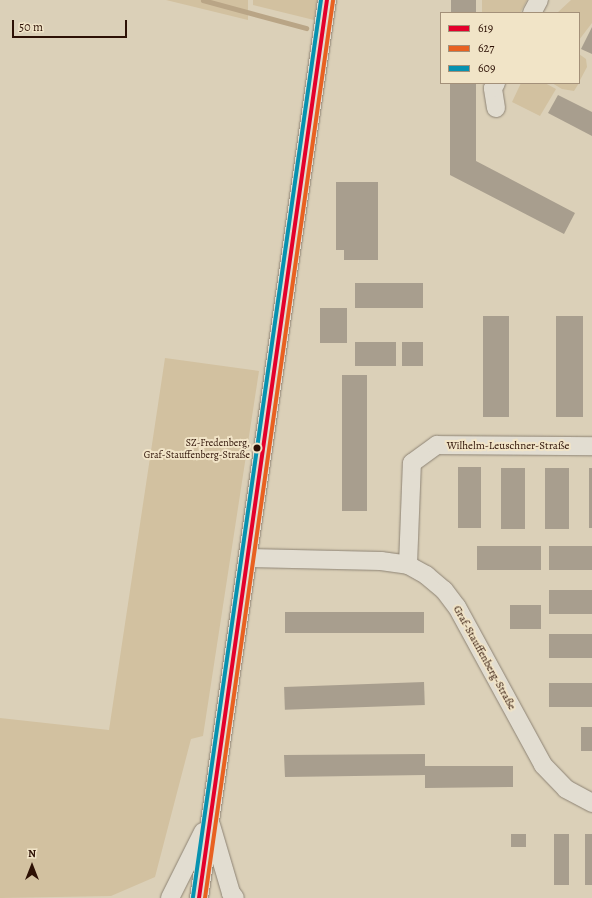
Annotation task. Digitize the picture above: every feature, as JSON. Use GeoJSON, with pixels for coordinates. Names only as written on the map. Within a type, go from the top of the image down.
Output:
{"type":"FeatureCollection","features":[{"type":"Feature","properties":{"kind":"street"},"geometry":{"type":"LineString","coordinates":[[199,898],[209,819],[249,558],[327,0]]}},
{"type":"Feature","properties":{"kind":"street"},"geometry":{"type":"LineString","coordinates":[[533,12],[539,0]]}},
{"type":"Feature","properties":{"kind":"street"},"geometry":{"type":"LineString","coordinates":[[495,84],[493,88],[496,108]]}},
{"type":"Feature","properties":{"kind":"street","name":"Wilhelm-Leuschner-Straße"},"geometry":{"type":"LineString","coordinates":[[408,564],[412,463],[437,445],[592,446]]}},
{"type":"Feature","properties":{"kind":"street","name":"Graf-Stauffenberg-Straße"},"geometry":{"type":"LineString","coordinates":[[249,558],[381,561],[408,564],[444,590],[457,607],[543,765],[566,788],[592,803]]}},
{"type":"Feature","properties":{"kind":"street"},"geometry":{"type":"LineString","coordinates":[[170,898],[209,819]]}},
{"type":"Feature","properties":{"kind":"street"},"geometry":{"type":"LineString","coordinates":[[209,819],[231,893],[235,898]]}},
{"type":"Feature","properties":{"kind":"shaded area"},"geometry":{"type":"Polygon","coordinates":[[[166,0],[248,0],[248,20],[166,0]]]}},
{"type":"Feature","properties":{"kind":"shaded area"},"geometry":{"type":"Polygon","coordinates":[[[253,0],[317,0],[314,20],[253,5],[253,0]]]}},
{"type":"Feature","properties":{"kind":"shaded area"},"geometry":{"type":"Polygon","coordinates":[[[482,0],[527,0],[521,12],[482,12],[482,0]]]}},
{"type":"Feature","properties":{"kind":"shaded area"},"geometry":{"type":"Polygon","coordinates":[[[571,0],[592,0],[592,23],[580,39],[580,12],[558,12],[571,0]]]}},
{"type":"Feature","properties":{"kind":"shaded area"},"geometry":{"type":"Polygon","coordinates":[[[580,55],[586,59],[587,67],[580,80],[580,55]]]}},
{"type":"Feature","properties":{"kind":"shaded area"},"geometry":{"type":"Polygon","coordinates":[[[521,84],[547,84],[556,89],[540,116],[512,102],[521,84]]]}},
{"type":"Feature","properties":{"kind":"shaded area"},"geometry":{"type":"Polygon","coordinates":[[[554,84],[578,84],[574,91],[562,89],[554,84]]]}},
{"type":"Feature","properties":{"kind":"shaded area"},"geometry":{"type":"Polygon","coordinates":[[[165,358],[259,371],[203,736],[191,739],[155,877],[111,896],[0,898],[0,718],[109,730],[165,358]]]}},
{"type":"Feature","properties":{"kind":"building"},"geometry":{"type":"Polygon","coordinates":[[[451,0],[476,0],[476,12],[451,12],[451,0]]]}},
{"type":"Feature","properties":{"kind":"building"},"geometry":{"type":"Polygon","coordinates":[[[592,27],[592,54],[581,49],[592,27]]]}},
{"type":"Feature","properties":{"kind":"building"},"geometry":{"type":"Polygon","coordinates":[[[450,84],[476,84],[476,161],[575,213],[564,234],[450,175],[450,84]]]}},
{"type":"Feature","properties":{"kind":"building"},"geometry":{"type":"Polygon","coordinates":[[[558,95],[592,112],[592,136],[548,113],[558,95]]]}},
{"type":"Feature","properties":{"kind":"building"},"geometry":{"type":"Polygon","coordinates":[[[336,182],[378,182],[378,260],[344,260],[344,250],[336,250],[336,182]]]}},
{"type":"Feature","properties":{"kind":"building"},"geometry":{"type":"Polygon","coordinates":[[[355,283],[423,283],[423,308],[355,308],[355,283]]]}},
{"type":"Feature","properties":{"kind":"building"},"geometry":{"type":"Polygon","coordinates":[[[320,308],[347,308],[347,343],[320,343],[320,308]]]}},
{"type":"Feature","properties":{"kind":"building"},"geometry":{"type":"Polygon","coordinates":[[[483,316],[509,316],[509,417],[483,417],[483,316]]]}},
{"type":"Feature","properties":{"kind":"building"},"geometry":{"type":"Polygon","coordinates":[[[556,316],[583,316],[583,417],[556,417],[556,316]]]}},
{"type":"Feature","properties":{"kind":"building"},"geometry":{"type":"Polygon","coordinates":[[[355,342],[396,342],[396,366],[355,366],[355,342]]]}},
{"type":"Feature","properties":{"kind":"building"},"geometry":{"type":"Polygon","coordinates":[[[402,342],[423,342],[423,366],[402,366],[402,342]]]}},
{"type":"Feature","properties":{"kind":"building"},"geometry":{"type":"Polygon","coordinates":[[[342,375],[367,375],[367,511],[342,511],[342,375]]]}},
{"type":"Feature","properties":{"kind":"building"},"geometry":{"type":"Polygon","coordinates":[[[458,467],[481,467],[481,528],[458,528],[458,467]]]}},
{"type":"Feature","properties":{"kind":"building"},"geometry":{"type":"Polygon","coordinates":[[[501,468],[525,468],[525,529],[501,529],[501,468]]]}},
{"type":"Feature","properties":{"kind":"building"},"geometry":{"type":"Polygon","coordinates":[[[545,468],[569,468],[569,529],[545,529],[545,468]]]}},
{"type":"Feature","properties":{"kind":"building"},"geometry":{"type":"Polygon","coordinates":[[[589,468],[592,468],[592,528],[589,528],[589,468]]]}},
{"type":"Feature","properties":{"kind":"building"},"geometry":{"type":"Polygon","coordinates":[[[477,546],[541,546],[541,570],[477,570],[477,546]]]}},
{"type":"Feature","properties":{"kind":"building"},"geometry":{"type":"Polygon","coordinates":[[[549,546],[592,546],[592,570],[549,570],[549,546]]]}},
{"type":"Feature","properties":{"kind":"building"},"geometry":{"type":"Polygon","coordinates":[[[549,590],[592,590],[592,614],[549,614],[549,590]]]}},
{"type":"Feature","properties":{"kind":"building"},"geometry":{"type":"Polygon","coordinates":[[[510,605],[541,605],[541,629],[510,629],[510,605]]]}},
{"type":"Feature","properties":{"kind":"building"},"geometry":{"type":"Polygon","coordinates":[[[285,612],[424,612],[424,633],[285,633],[285,612]]]}},
{"type":"Feature","properties":{"kind":"building"},"geometry":{"type":"Polygon","coordinates":[[[549,634],[592,634],[592,658],[549,658],[549,634]]]}},
{"type":"Feature","properties":{"kind":"building"},"geometry":{"type":"Polygon","coordinates":[[[424,682],[425,705],[285,710],[284,687],[424,682]]]}},
{"type":"Feature","properties":{"kind":"building"},"geometry":{"type":"Polygon","coordinates":[[[549,683],[592,683],[592,707],[549,707],[549,683]]]}},
{"type":"Feature","properties":{"kind":"building"},"geometry":{"type":"Polygon","coordinates":[[[581,727],[592,727],[592,751],[581,751],[581,727]]]}},
{"type":"Feature","properties":{"kind":"building"},"geometry":{"type":"Polygon","coordinates":[[[425,754],[425,766],[513,766],[513,787],[425,788],[425,775],[285,777],[284,755],[425,754]]]}},
{"type":"Feature","properties":{"kind":"building"},"geometry":{"type":"Polygon","coordinates":[[[511,834],[526,834],[526,847],[511,847],[511,834]]]}},
{"type":"Feature","properties":{"kind":"building"},"geometry":{"type":"Polygon","coordinates":[[[554,834],[569,834],[569,885],[554,885],[554,834]]]}},
{"type":"Feature","properties":{"kind":"building"},"geometry":{"type":"Polygon","coordinates":[[[585,834],[592,834],[592,885],[585,885],[585,834]]]}},
{"type":"Feature","properties":{"kind":"waterway"},"geometry":{"type":"LineString","coordinates":[[203,0],[306,28]]}},
{"type":"Feature","properties":{"kind":"transit line","name":"609"},"geometry":{"type":"LineString","coordinates":[[193,897],[321,0]]}},
{"type":"Feature","properties":{"kind":"transit line","name":"619"},"geometry":{"type":"LineString","coordinates":[[199,898],[327,0]]}},
{"type":"Feature","properties":{"kind":"transit line","name":"627"},"geometry":{"type":"LineString","coordinates":[[205,898],[333,1]]}},
{"type":"Feature","properties":{"kind":"place","name":"SZ-Fredenberg, Graf-Stauffenberg-Straße"},"geometry":{"type":"Point","coordinates":[257,448]}}]}
